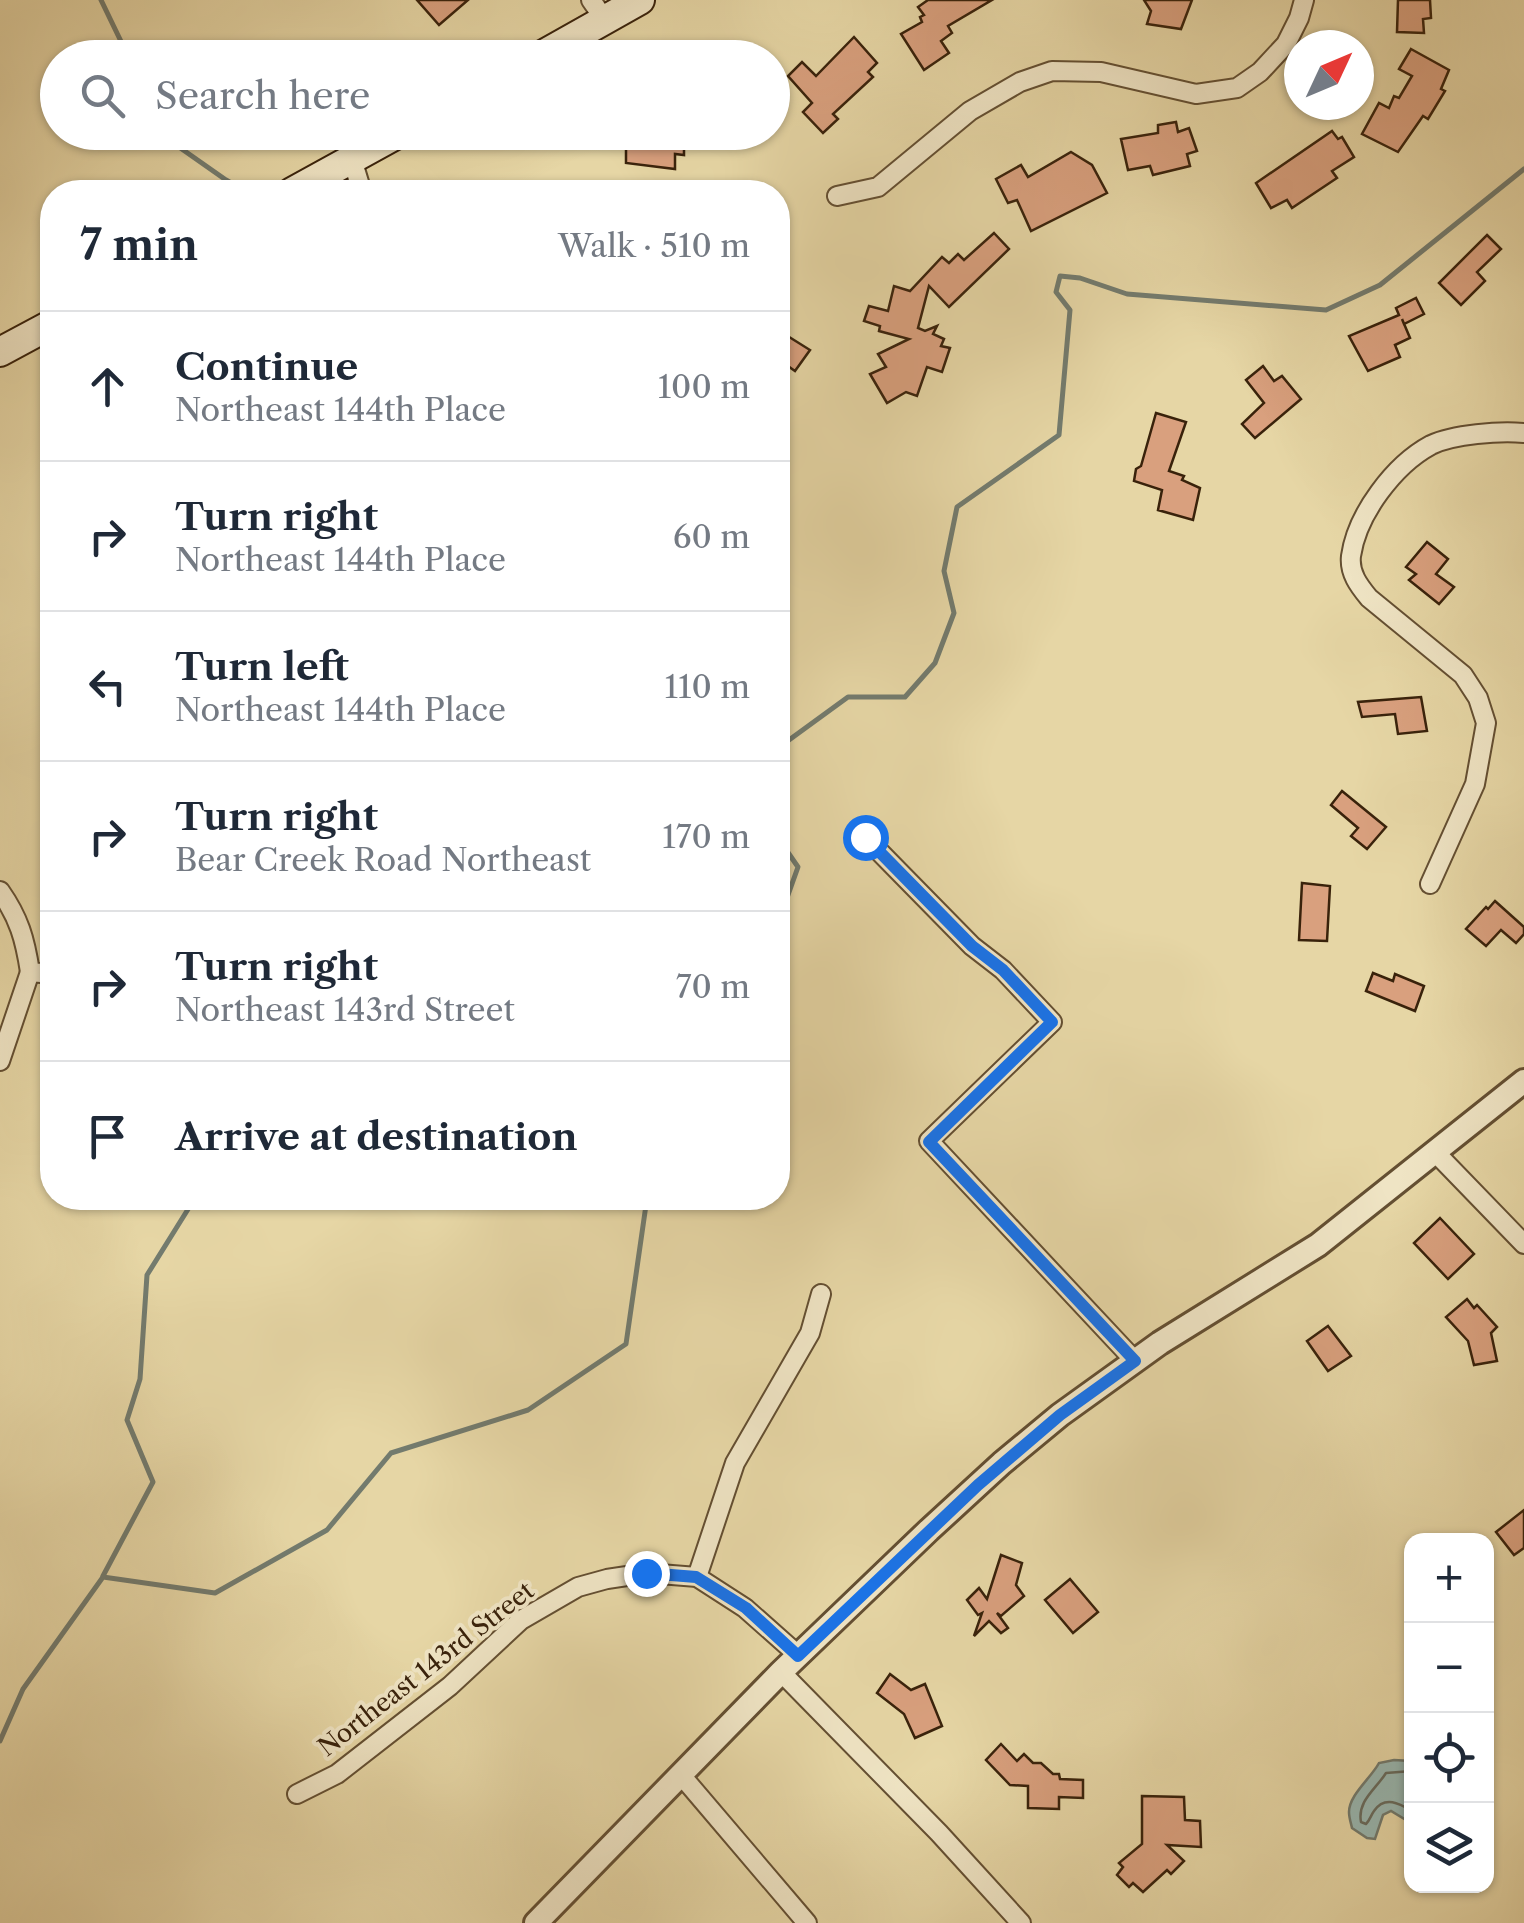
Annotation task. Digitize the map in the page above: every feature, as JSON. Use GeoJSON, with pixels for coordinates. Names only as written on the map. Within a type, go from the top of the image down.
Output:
{"type":"FeatureCollection","features":[{"type":"Feature","properties":{"kind":"main road"},"geometry":{"type":"LineString","coordinates":[[560,40],[598,10],[640,0]]}},
{"type":"Feature","properties":{"kind":"main road"},"geometry":{"type":"LineString","coordinates":[[314,180],[368,150]]}},
{"type":"Feature","properties":{"kind":"main road"},"geometry":{"type":"LineString","coordinates":[[0,352],[40,330]]}},
{"type":"Feature","properties":{"kind":"street"},"geometry":{"type":"LineString","coordinates":[[837,196],[878,186],[970,111],[1020,82],[1052,72],[1101,72],[1196,94],[1237,88],[1260,72],[1286,44],[1300,18],[1304,0]]}},
{"type":"Feature","properties":{"kind":"street"},"geometry":{"type":"LineString","coordinates":[[352,159],[358,180]]}},
{"type":"Feature","properties":{"kind":"street"},"geometry":{"type":"LineString","coordinates":[[1430,884],[1475,784],[1486,723],[1478,698],[1463,675],[1369,598],[1356,582],[1350,559],[1364,515],[1404,464],[1433,444],[1463,437],[1524,433]]}},
{"type":"Feature","properties":{"kind":"street"},"geometry":{"type":"LineString","coordinates":[[865,837],[1052,1022],[929,1142],[1135,1361]]}},
{"type":"Feature","properties":{"kind":"street"},"geometry":{"type":"LineString","coordinates":[[0,891],[24,936],[30,972],[0,1060]]}},
{"type":"Feature","properties":{"kind":"street"},"geometry":{"type":"LineString","coordinates":[[30,972],[40,973]]}},
{"type":"Feature","properties":{"kind":"street"},"geometry":{"type":"LineString","coordinates":[[536,1923],[790,1664],[978,1485],[1060,1415],[1226,1300],[1318,1245],[1524,1080]]}},
{"type":"Feature","properties":{"kind":"street"},"geometry":{"type":"LineString","coordinates":[[1434,1150],[1524,1244]]}},
{"type":"Feature","properties":{"kind":"street"},"geometry":{"type":"LineString","coordinates":[[696,1577],[734,1463],[810,1333],[821,1294]]}},
{"type":"Feature","properties":{"kind":"street","name":"Northeast 143rd Street"},"geometry":{"type":"LineString","coordinates":[[297,1794],[337,1774],[450,1686],[521,1620],[578,1587],[646,1573],[696,1577],[746,1608],[790,1664],[1021,1923]]}},
{"type":"Feature","properties":{"kind":"street"},"geometry":{"type":"LineString","coordinates":[[681,1775],[807,1923]]}},
{"type":"Feature","properties":{"kind":"water"},"geometry":{"type":"Polygon","coordinates":[[[1404,1761],[1404,1819],[1391,1811],[1383,1815],[1375,1839],[1352,1828],[1349,1814],[1356,1793],[1379,1763],[1404,1761]]]}},
{"type":"Feature","properties":{"kind":"building"},"geometry":{"type":"Polygon","coordinates":[[[417,0],[468,0],[439,25],[417,0]]]}},
{"type":"Feature","properties":{"kind":"building"},"geometry":{"type":"Polygon","coordinates":[[[928,0],[992,0],[948,26],[952,33],[941,41],[949,53],[924,70],[901,34],[922,22],[920,17],[924,15],[918,7],[928,0]]]}},
{"type":"Feature","properties":{"kind":"building"},"geometry":{"type":"Polygon","coordinates":[[[1144,0],[1192,0],[1181,29],[1147,24],[1151,11],[1144,0]]]}},
{"type":"Feature","properties":{"kind":"building"},"geometry":{"type":"Polygon","coordinates":[[[1398,0],[1430,0],[1431,18],[1423,19],[1424,33],[1397,32],[1398,0]]]}},
{"type":"Feature","properties":{"kind":"building"},"geometry":{"type":"Polygon","coordinates":[[[854,37],[877,63],[868,72],[873,77],[833,114],[838,119],[823,133],[803,112],[812,103],[790,78],[802,62],[816,76],[854,37]]]}},
{"type":"Feature","properties":{"kind":"building"},"geometry":{"type":"Polygon","coordinates":[[[1411,49],[1449,70],[1441,89],[1445,91],[1428,119],[1423,116],[1398,152],[1362,134],[1370,120],[1374,120],[1379,103],[1389,108],[1412,76],[1399,69],[1411,49]]]}},
{"type":"Feature","properties":{"kind":"building"},"geometry":{"type":"Polygon","coordinates":[[[1176,122],[1178,132],[1189,128],[1197,151],[1187,154],[1190,166],[1153,175],[1150,166],[1128,170],[1121,139],[1158,133],[1158,125],[1176,122]]]}},
{"type":"Feature","properties":{"kind":"building"},"geometry":{"type":"Polygon","coordinates":[[[1332,131],[1338,139],[1342,137],[1354,157],[1332,171],[1337,178],[1292,208],[1287,200],[1271,208],[1256,183],[1332,131]]]}},
{"type":"Feature","properties":{"kind":"building"},"geometry":{"type":"Polygon","coordinates":[[[626,150],[684,150],[684,155],[675,154],[675,169],[626,163],[626,150]]]}},
{"type":"Feature","properties":{"kind":"building"},"geometry":{"type":"Polygon","coordinates":[[[1071,152],[1092,165],[1107,193],[1031,231],[1017,200],[1008,203],[996,179],[1021,165],[1028,177],[1071,152]]]}},
{"type":"Feature","properties":{"kind":"building"},"geometry":{"type":"Polygon","coordinates":[[[994,233],[1009,249],[949,307],[929,286],[918,328],[925,331],[937,326],[933,334],[944,339],[941,346],[950,348],[942,372],[927,367],[917,396],[906,392],[887,403],[870,374],[886,367],[878,354],[909,339],[879,331],[880,326],[864,321],[869,306],[888,311],[894,286],[910,291],[942,257],[949,263],[958,254],[964,260],[994,233]]]}},
{"type":"Feature","properties":{"kind":"building"},"geometry":{"type":"Polygon","coordinates":[[[1487,235],[1501,249],[1477,272],[1485,281],[1461,305],[1439,283],[1487,235]]]}},
{"type":"Feature","properties":{"kind":"building"},"geometry":{"type":"Polygon","coordinates":[[[1416,298],[1424,314],[1404,324],[1410,338],[1395,345],[1400,357],[1368,371],[1349,336],[1399,315],[1396,308],[1416,298]]]}},
{"type":"Feature","properties":{"kind":"building"},"geometry":{"type":"Polygon","coordinates":[[[790,338],[810,350],[795,371],[790,367],[790,338]]]}},
{"type":"Feature","properties":{"kind":"building"},"geometry":{"type":"Polygon","coordinates":[[[1263,366],[1274,381],[1282,376],[1301,399],[1255,438],[1242,424],[1264,403],[1246,380],[1263,366]]]}},
{"type":"Feature","properties":{"kind":"building"},"geometry":{"type":"Polygon","coordinates":[[[1156,413],[1186,422],[1169,471],[1200,488],[1193,520],[1158,510],[1162,490],[1134,481],[1156,413]]]}},
{"type":"Feature","properties":{"kind":"building"},"geometry":{"type":"Polygon","coordinates":[[[1427,542],[1448,559],[1436,574],[1454,587],[1439,604],[1409,580],[1416,574],[1406,567],[1427,542]]]}},
{"type":"Feature","properties":{"kind":"building"},"geometry":{"type":"Polygon","coordinates":[[[1421,697],[1427,731],[1398,734],[1395,714],[1362,717],[1358,702],[1421,697]]]}},
{"type":"Feature","properties":{"kind":"building"},"geometry":{"type":"Polygon","coordinates":[[[1342,791],[1386,827],[1367,849],[1351,836],[1358,828],[1331,805],[1342,791]]]}},
{"type":"Feature","properties":{"kind":"building"},"geometry":{"type":"Polygon","coordinates":[[[1302,883],[1330,886],[1327,941],[1299,940],[1302,883]]]}},
{"type":"Feature","properties":{"kind":"building"},"geometry":{"type":"Polygon","coordinates":[[[1495,901],[1524,927],[1524,934],[1516,943],[1501,930],[1486,946],[1466,929],[1495,901]]]}},
{"type":"Feature","properties":{"kind":"building"},"geometry":{"type":"Polygon","coordinates":[[[1373,973],[1393,981],[1395,974],[1424,986],[1415,1011],[1366,991],[1373,973]]]}},
{"type":"Feature","properties":{"kind":"building"},"geometry":{"type":"Polygon","coordinates":[[[1440,1218],[1474,1254],[1448,1279],[1414,1243],[1440,1218]]]}},
{"type":"Feature","properties":{"kind":"building"},"geometry":{"type":"Polygon","coordinates":[[[1467,1299],[1497,1327],[1491,1333],[1497,1361],[1474,1365],[1468,1341],[1446,1317],[1467,1299]]]}},
{"type":"Feature","properties":{"kind":"building"},"geometry":{"type":"Polygon","coordinates":[[[1328,1326],[1351,1356],[1328,1371],[1307,1341],[1328,1326]]]}},
{"type":"Feature","properties":{"kind":"building"},"geometry":{"type":"Polygon","coordinates":[[[1524,1510],[1524,1548],[1514,1555],[1496,1532],[1524,1510]]]}},
{"type":"Feature","properties":{"kind":"building"},"geometry":{"type":"Polygon","coordinates":[[[1001,1555],[1022,1563],[1016,1585],[1024,1596],[1001,1616],[997,1613],[1008,1628],[1001,1633],[989,1621],[974,1636],[982,1613],[978,1615],[967,1600],[979,1588],[987,1599],[1001,1555]]]}},
{"type":"Feature","properties":{"kind":"building"},"geometry":{"type":"Polygon","coordinates":[[[1070,1579],[1098,1612],[1073,1633],[1045,1600],[1070,1579]]]}},
{"type":"Feature","properties":{"kind":"building"},"geometry":{"type":"Polygon","coordinates":[[[890,1674],[911,1690],[925,1684],[942,1726],[915,1738],[904,1714],[877,1693],[890,1674]]]}},
{"type":"Feature","properties":{"kind":"building"},"geometry":{"type":"Polygon","coordinates":[[[1001,1744],[1017,1761],[1024,1754],[1033,1763],[1041,1763],[1053,1774],[1059,1774],[1060,1779],[1083,1780],[1083,1798],[1059,1797],[1059,1809],[1028,1808],[1028,1786],[1010,1785],[986,1760],[1001,1744]]]}},
{"type":"Feature","properties":{"kind":"building"},"geometry":{"type":"Polygon","coordinates":[[[1142,1796],[1184,1797],[1185,1820],[1200,1821],[1201,1847],[1167,1845],[1184,1861],[1171,1874],[1167,1870],[1143,1892],[1133,1883],[1129,1887],[1117,1875],[1123,1867],[1119,1863],[1142,1844],[1142,1796]]]}},
{"type":"Feature","properties":{"kind":"waterway"},"geometry":{"type":"LineString","coordinates":[[101,0],[120,40]]}},
{"type":"Feature","properties":{"kind":"waterway"},"geometry":{"type":"LineString","coordinates":[[183,150],[226,180]]}},
{"type":"Feature","properties":{"kind":"waterway"},"geometry":{"type":"LineString","coordinates":[[790,739],[848,697],[905,697],[935,663],[954,613],[944,571],[957,507],[1059,435],[1070,310],[1056,292],[1060,276],[1080,278],[1127,294],[1326,310],[1380,285],[1524,169]]}},
{"type":"Feature","properties":{"kind":"waterway"},"geometry":{"type":"LineString","coordinates":[[790,855],[798,867],[790,889]]}},
{"type":"Feature","properties":{"kind":"waterway"},"geometry":{"type":"LineString","coordinates":[[103,1576],[153,1482],[127,1420],[140,1379],[147,1275],[188,1210]]}},
{"type":"Feature","properties":{"kind":"waterway"},"geometry":{"type":"LineString","coordinates":[[0,1741],[23,1689],[103,1577],[215,1593],[327,1530],[391,1453],[528,1410],[626,1344],[645,1210]]}},
{"type":"Feature","properties":{"kind":"route"},"geometry":{"type":"LineString","coordinates":[[646,1573],[696,1577],[746,1608],[798,1656],[978,1485],[1060,1415],[1135,1361],[929,1142],[1052,1022],[865,837]]}}]}
